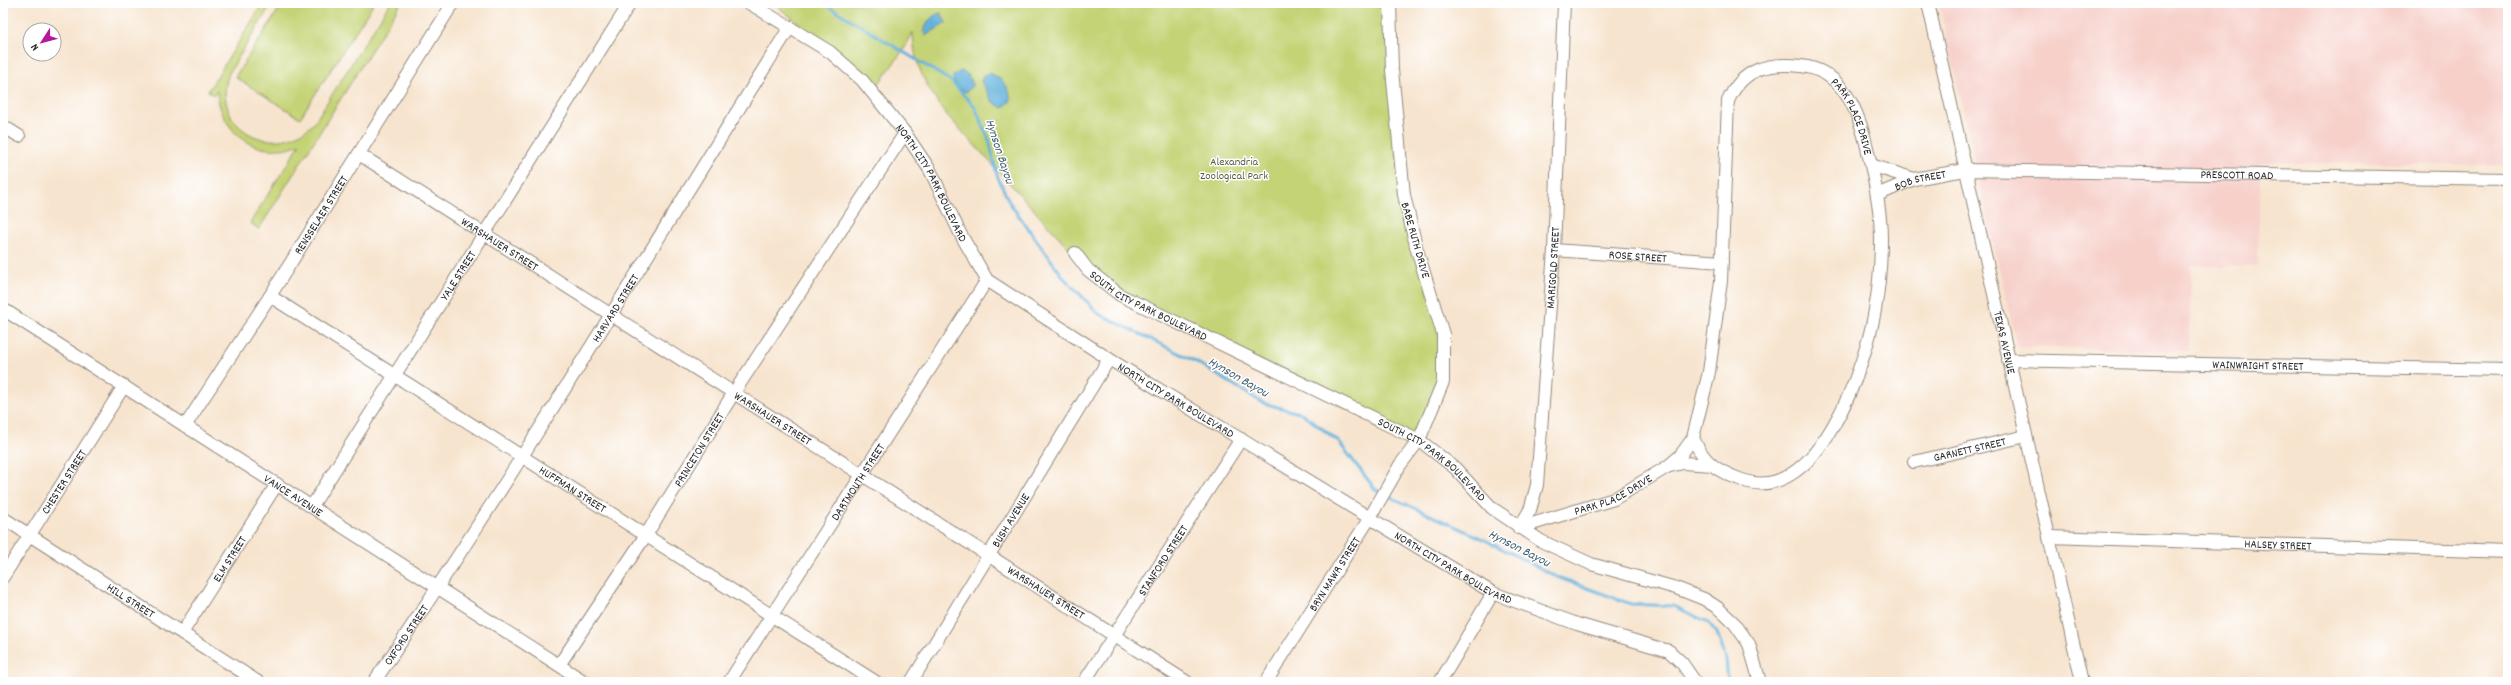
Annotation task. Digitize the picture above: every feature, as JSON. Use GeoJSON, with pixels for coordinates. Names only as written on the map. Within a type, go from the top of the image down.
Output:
{"type":"FeatureCollection","features":[{"type":"Feature","properties":{"kind":"street","name":"RENSSELAER STREET"},"geometry":{"type":"LineString","coordinates":[[185,426],[270,296],[453,3]]}},
{"type":"Feature","properties":{"kind":"street","name":"YALE STREET"},"geometry":{"type":"LineString","coordinates":[[312,506],[485,235],[630,3]]}},
{"type":"Feature","properties":{"kind":"street","name":"NORTH CITY PARK BOULEVARD"},"geometry":{"type":"LineString","coordinates":[[749,3],[830,52],[862,80],[905,133],[930,170],[961,235],[986,280],[1109,359],[1369,519],[1493,593],[1577,624],[1669,651],[1682,663],[1695,682]]}},
{"type":"Feature","properties":{"kind":"street","name":"BABE RUTH DRIVE"},"geometry":{"type":"LineString","coordinates":[[1390,3],[1392,70],[1404,195],[1417,250],[1438,314],[1444,341],[1443,382],[1419,440],[1400,465]]}},
{"type":"Feature","properties":{"kind":"street","name":"MARIGOLD STREET"},"geometry":{"type":"LineString","coordinates":[[1519,528],[1530,510],[1536,485],[1554,250],[1564,3]]}},
{"type":"Feature","properties":{"kind":"street","name":"TEXAS AVENUE"},"geometry":{"type":"LineString","coordinates":[[1928,3],[2082,682]]}},
{"type":"Feature","properties":{"kind":"street","name":"HARVARD STREET"},"geometry":{"type":"LineString","coordinates":[[438,588],[790,27]]}},
{"type":"Feature","properties":{"kind":"street","name":"PARK PLACE DRIVE"},"geometry":{"type":"LineString","coordinates":[[1519,528],[1614,499],[1666,467],[1680,456],[1693,438],[1715,338],[1722,262],[1728,101],[1734,86],[1745,76],[1779,65],[1807,67],[1823,72],[1838,83],[1850,100],[1865,139],[1877,195],[1881,239],[1875,310],[1858,370],[1841,411],[1826,438],[1800,467],[1770,485],[1752,484],[1728,475],[1702,458],[1693,438]]}},
{"type":"Feature","properties":{"kind":"street"},"geometry":{"type":"LineString","coordinates":[[3,126],[18,136]]}},
{"type":"Feature","properties":{"kind":"street","name":"PRINCETON STREET"},"geometry":{"type":"LineString","coordinates":[[559,665],[646,535],[733,394],[905,133]]}},
{"type":"Feature","properties":{"kind":"street","name":"WARSHAUER STREET"},"geometry":{"type":"LineString","coordinates":[[359,154],[609,315],[1187,682]]}},
{"type":"Feature","properties":{"kind":"street"},"geometry":{"type":"LineString","coordinates":[[1871,165],[1914,179]]}},
{"type":"Feature","properties":{"kind":"street","name":"BOB STREET"},"geometry":{"type":"LineString","coordinates":[[1877,195],[1914,179],[1965,170]]}},
{"type":"Feature","properties":{"kind":"street","name":"PRESCOTT ROAD"},"geometry":{"type":"LineString","coordinates":[[1965,170],[2508,179]]}},
{"type":"Feature","properties":{"kind":"street","name":"ROSE STREET"},"geometry":{"type":"LineString","coordinates":[[1554,250],[1722,262]]}},
{"type":"Feature","properties":{"kind":"street","name":"SOUTH CITY PARK BOULEVARD"},"geometry":{"type":"LineString","coordinates":[[1075,253],[1088,270],[1120,295],[1419,440],[1447,461],[1492,508],[1519,528],[1541,541],[1591,564],[1676,588],[1704,599],[1735,624],[1749,644],[1760,682]]}},
{"type":"Feature","properties":{"kind":"street","name":"DARTMOUTH STREET"},"geometry":{"type":"LineString","coordinates":[[729,682],[986,280]]}},
{"type":"Feature","properties":{"kind":"street","name":"HUFFMAN STREET"},"geometry":{"type":"LineString","coordinates":[[270,296],[876,682]]}},
{"type":"Feature","properties":{"kind":"street","name":"VANCE AVENUE"},"geometry":{"type":"LineString","coordinates":[[3,308],[585,682]]}},
{"type":"Feature","properties":{"kind":"street","name":"BUSH AVENUE"},"geometry":{"type":"LineString","coordinates":[[911,682],[1109,359]]}},
{"type":"Feature","properties":{"kind":"street","name":"WAINWRIGHT STREET"},"geometry":{"type":"LineString","coordinates":[[2008,360],[2508,370]]}},
{"type":"Feature","properties":{"kind":"street","name":"CHESTER STREET"},"geometry":{"type":"LineString","coordinates":[[3,577],[124,386]]}},
{"type":"Feature","properties":{"kind":"street","name":"GARNETT STREET"},"geometry":{"type":"LineString","coordinates":[[1914,462],[2026,436]]}},
{"type":"Feature","properties":{"kind":"street","name":"STANFORD STREET"},"geometry":{"type":"LineString","coordinates":[[1084,682],[1241,439]]}},
{"type":"Feature","properties":{"kind":"street"},"geometry":{"type":"LineString","coordinates":[[1666,467],[1683,463],[1712,465]]}},
{"type":"Feature","properties":{"kind":"street","name":"BRYN MAWR STREET"},"geometry":{"type":"LineString","coordinates":[[1266,682],[1369,519],[1400,465]]}},
{"type":"Feature","properties":{"kind":"street","name":"ELM STREET"},"geometry":{"type":"LineString","coordinates":[[182,633],[277,484]]}},
{"type":"Feature","properties":{"kind":"street","name":"HILL STREET"},"geometry":{"type":"LineString","coordinates":[[3,518],[258,682]]}},
{"type":"Feature","properties":{"kind":"street","name":"HALSEY STREET"},"geometry":{"type":"LineString","coordinates":[[2049,537],[2508,552]]}},
{"type":"Feature","properties":{"kind":"street","name":"OXFORD STREET"},"geometry":{"type":"LineString","coordinates":[[374,682],[438,588]]}},
{"type":"Feature","properties":{"kind":"street"},"geometry":{"type":"LineString","coordinates":[[1440,682],[1493,593]]}},
{"type":"Feature","properties":{"kind":"shaded area"},"geometry":{"type":"Polygon","coordinates":[[[1939,3],[2508,3],[2503,165],[2260,162],[2258,267],[2191,266],[2189,351],[2017,347],[1939,3]]]}},
{"type":"Feature","properties":{"kind":"green space"},"geometry":{"type":"Polygon","coordinates":[[[263,3],[272,3],[229,73],[225,93],[228,110],[237,124],[249,134],[264,139],[281,140],[298,135],[314,123],[390,3],[401,3],[259,229],[250,223],[300,144],[280,149],[267,149],[245,141],[236,134],[223,114],[217,91],[214,95],[208,91],[263,3]]]}},
{"type":"Feature","properties":{"kind":"green space"},"geometry":{"type":"Polygon","coordinates":[[[283,3],[374,3],[300,118],[235,77],[283,3]]]}},
{"type":"Feature","properties":{"kind":"green space","name":"Alexandria Zoological Park"},"geometry":{"type":"Polygon","coordinates":[[[773,3],[1389,3],[1403,194],[1437,312],[1443,382],[1413,442],[1167,319],[1088,269],[947,115],[922,76],[918,66],[913,32],[906,46],[878,85],[773,3]]]}},
{"type":"Feature","properties":{"kind":"water"},"geometry":{"type":"Polygon","coordinates":[[[941,13],[946,23],[925,36],[924,33],[928,22],[934,16],[941,13]]]}},
{"type":"Feature","properties":{"kind":"water"},"geometry":{"type":"Polygon","coordinates":[[[961,71],[965,72],[971,80],[972,86],[966,92],[961,90],[954,82],[953,76],[961,71]]]}},
{"type":"Feature","properties":{"kind":"water"},"geometry":{"type":"Polygon","coordinates":[[[989,73],[1001,80],[1009,92],[1010,102],[1002,108],[992,101],[981,81],[984,75],[989,73]]]}},
{"type":"Feature","properties":{"kind":"waterway","name":"Hynson Bayou"},"geometry":{"type":"LineString","coordinates":[[823,3],[951,81],[975,107],[989,140],[997,175],[1009,202],[1064,278],[1099,314],[1193,360],[1263,403],[1303,414],[1338,441],[1375,489],[1381,492]]}},
{"type":"Feature","properties":{"kind":"waterway","name":"Hynson Bayou"},"geometry":{"type":"LineString","coordinates":[[1386,495],[1481,538],[1557,577],[1631,604],[1673,606],[1708,622],[1717,633],[1726,659],[1728,682]]}}]}
